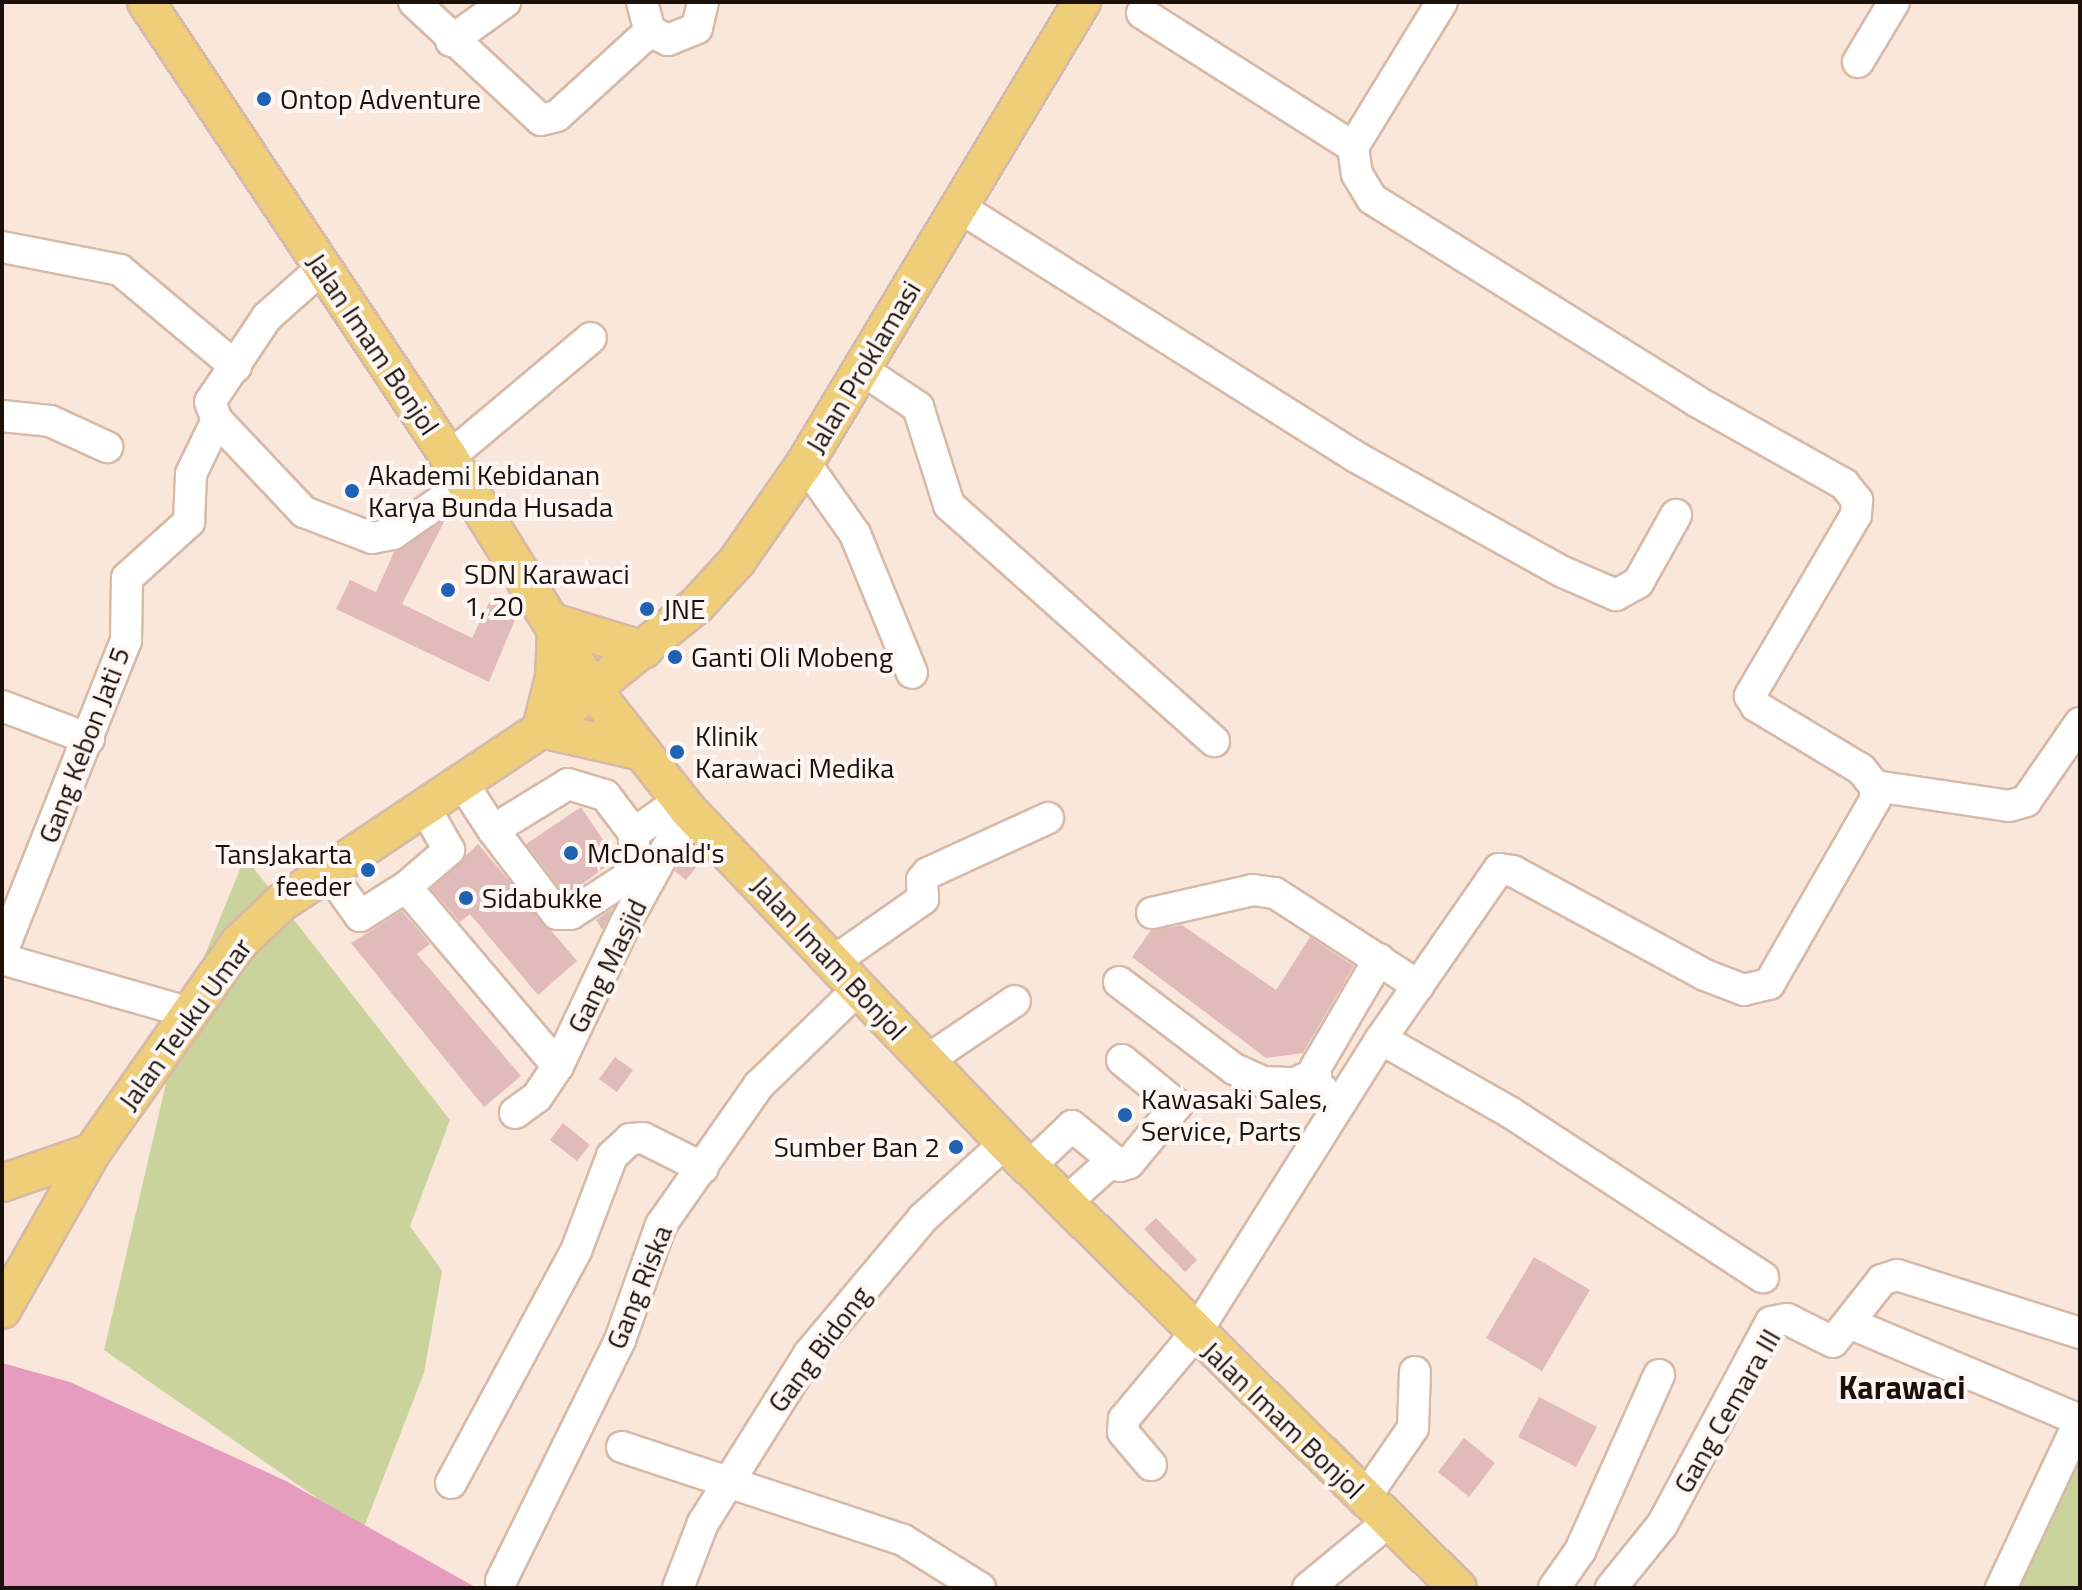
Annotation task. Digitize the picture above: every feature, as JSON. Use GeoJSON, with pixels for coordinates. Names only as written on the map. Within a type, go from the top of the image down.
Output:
{"type":"FeatureCollection","features":[{"type":"Feature","properties":{"kind":"main road","name":"Jalan Imam Bonjol"},"geometry":{"type":"LineString","coordinates":[[146,2],[457,471],[593,690],[684,805],[1017,1155],[1450,1585]]}},
{"type":"Feature","properties":{"kind":"main road","name":"Jalan Proklamasi"},"geometry":{"type":"LineString","coordinates":[[593,690],[644,650],[737,561],[805,463],[1082,2]]}},
{"type":"Feature","properties":{"kind":"main road"},"geometry":{"type":"LineString","coordinates":[[642,752],[541,729],[554,677],[554,625],[644,650]]}},
{"type":"Feature","properties":{"kind":"main road","name":"Jalan Teuku Umar"},"geometry":{"type":"LineString","coordinates":[[11,1296],[92,1152],[239,943],[281,903],[541,729],[593,690]]}},
{"type":"Feature","properties":{"kind":"main road"},"geometry":{"type":"LineString","coordinates":[[2,1183],[92,1152]]}},
{"type":"Feature","properties":{"kind":"street"},"geometry":{"type":"LineString","coordinates":[[414,2],[451,41],[541,120],[557,116],[646,16],[668,40],[689,35],[702,19],[703,2]]}},
{"type":"Feature","properties":{"kind":"street"},"geometry":{"type":"LineString","coordinates":[[451,41],[505,2]]}},
{"type":"Feature","properties":{"kind":"street"},"geometry":{"type":"LineString","coordinates":[[1151,1465],[1123,1432],[1124,1419],[1195,1334],[1336,1103],[1499,869],[1513,871],[1705,975],[1756,991],[1783,966],[1875,800],[1875,786],[1861,769],[1756,706],[1750,696],[1856,515],[1853,492],[1372,199],[1357,174],[1353,147],[1442,2]]}},
{"type":"Feature","properties":{"kind":"street"},"geometry":{"type":"LineString","coordinates":[[1858,62],[1894,2]]}},
{"type":"Feature","properties":{"kind":"street"},"geometry":{"type":"LineString","coordinates":[[1142,13],[1353,147]]}},
{"type":"Feature","properties":{"kind":"street"},"geometry":{"type":"LineString","coordinates":[[959,207],[1356,457],[1589,584],[1616,595],[1627,592],[1638,583],[1676,515]]}},
{"type":"Feature","properties":{"kind":"street"},"geometry":{"type":"LineString","coordinates":[[2,247],[120,270],[236,367],[267,317],[322,268]]}},
{"type":"Feature","properties":{"kind":"street"},"geometry":{"type":"LineString","coordinates":[[217,420],[304,512],[372,538],[393,534],[591,338]]}},
{"type":"Feature","properties":{"kind":"street","name":"Gang Kebon Jati 5"},"geometry":{"type":"LineString","coordinates":[[2,952],[126,641],[127,578],[189,522],[191,474],[217,420],[210,402],[236,367]]}},
{"type":"Feature","properties":{"kind":"street"},"geometry":{"type":"LineString","coordinates":[[861,369],[918,407],[949,505],[1214,741]]}},
{"type":"Feature","properties":{"kind":"street"},"geometry":{"type":"LineString","coordinates":[[2,416],[50,421],[107,447]]}},
{"type":"Feature","properties":{"kind":"street"},"geometry":{"type":"LineString","coordinates":[[805,463],[855,534],[912,673]]}},
{"type":"Feature","properties":{"kind":"street"},"geometry":{"type":"LineString","coordinates":[[2,706],[89,739]]}},
{"type":"Feature","properties":{"kind":"street"},"geometry":{"type":"LineString","coordinates":[[1875,786],[2009,806],[2026,801],[2080,723]]}},
{"type":"Feature","properties":{"kind":"street"},"geometry":{"type":"LineString","coordinates":[[461,781],[493,830],[557,914],[571,914],[625,879],[634,864],[634,833],[605,795],[568,784],[493,830]]}},
{"type":"Feature","properties":{"kind":"street"},"geometry":{"type":"LineString","coordinates":[[634,833],[684,805]]}},
{"type":"Feature","properties":{"kind":"street","name":"Gang Masjid"},"geometry":{"type":"LineString","coordinates":[[515,1113],[537,1097],[558,1066],[684,805]]}},
{"type":"Feature","properties":{"kind":"street"},"geometry":{"type":"LineString","coordinates":[[328,871],[360,916],[406,887],[449,850],[424,806]]}},
{"type":"Feature","properties":{"kind":"street"},"geometry":{"type":"LineString","coordinates":[[833,962],[923,899],[922,880],[928,873],[1048,818]]}},
{"type":"Feature","properties":{"kind":"street"},"geometry":{"type":"LineString","coordinates":[[406,887],[558,1066]]}},
{"type":"Feature","properties":{"kind":"street"},"geometry":{"type":"LineString","coordinates":[[1152,913],[1253,890],[1275,893],[1419,986]]}},
{"type":"Feature","properties":{"kind":"street"},"geometry":{"type":"LineString","coordinates":[[2,959],[190,1013]]}},
{"type":"Feature","properties":{"kind":"street"},"geometry":{"type":"LineString","coordinates":[[1119,982],[1234,1069],[1263,1082],[1295,1083],[1315,1074],[1379,959]]}},
{"type":"Feature","properties":{"kind":"street","name":"Gang Riska"},"geometry":{"type":"LineString","coordinates":[[501,1581],[620,1340],[661,1225],[759,1085],[857,990]]}},
{"type":"Feature","properties":{"kind":"street"},"geometry":{"type":"LineString","coordinates":[[926,1061],[1015,1001]]}},
{"type":"Feature","properties":{"kind":"street"},"geometry":{"type":"LineString","coordinates":[[1381,1039],[1511,1113],[1763,1277]]}},
{"type":"Feature","properties":{"kind":"street"},"geometry":{"type":"LineString","coordinates":[[1065,1203],[1113,1160],[1120,1166],[1129,1163],[1177,1105],[1122,1060]]}},
{"type":"Feature","properties":{"kind":"street"},"geometry":{"type":"LineString","coordinates":[[1315,1074],[1336,1103]]}},
{"type":"Feature","properties":{"kind":"street","name":"Gang Bidong"},"geometry":{"type":"LineString","coordinates":[[678,1588],[703,1523],[809,1354],[923,1218],[1017,1155],[1072,1126],[1113,1160]]}},
{"type":"Feature","properties":{"kind":"street"},"geometry":{"type":"LineString","coordinates":[[451,1483],[576,1251],[612,1156],[630,1139],[643,1138],[703,1168]]}},
{"type":"Feature","properties":{"kind":"street"},"geometry":{"type":"LineString","coordinates":[[2001,1588],[2080,1420],[1915,1355],[1849,1323],[1882,1280],[1897,1275],[2080,1333]]}},
{"type":"Feature","properties":{"kind":"street","name":"Gang Cemara III"},"geometry":{"type":"LineString","coordinates":[[1611,1588],[1662,1525],[1771,1322],[1787,1319],[1833,1342],[1849,1323]]}},
{"type":"Feature","properties":{"kind":"street"},"geometry":{"type":"LineString","coordinates":[[1308,1588],[1376,1510],[1413,1428],[1415,1372]]}},
{"type":"Feature","properties":{"kind":"street"},"geometry":{"type":"LineString","coordinates":[[1554,1588],[1580,1551],[1659,1375]]}},
{"type":"Feature","properties":{"kind":"street"},"geometry":{"type":"LineString","coordinates":[[622,1447],[729,1479],[903,1540],[980,1588]]}},
{"type":"Feature","properties":{"kind":"green space"},"geometry":{"type":"Polygon","coordinates":[[[245,857],[450,1120],[410,1226],[442,1271],[424,1373],[363,1530],[104,1350],[184,1006],[245,857]]]}},
{"type":"Feature","properties":{"kind":"green space"},"geometry":{"type":"Polygon","coordinates":[[[2080,1401],[2080,1588],[1996,1588],[2047,1474],[2080,1401]]]}},
{"type":"Feature","properties":{"kind":"shaded area"},"geometry":{"type":"Polygon","coordinates":[[[2,1363],[70,1382],[284,1480],[477,1588],[2,1588],[2,1363]]]}},
{"type":"Feature","properties":{"kind":"building"},"geometry":{"type":"Polygon","coordinates":[[[445,520],[402,604],[472,638],[492,597],[519,610],[489,682],[336,609],[350,580],[376,592],[394,552],[445,520]]]}},
{"type":"Feature","properties":{"kind":"building","name":"McDonald's"},"geometry":{"type":"Polygon","coordinates":[[[581,807],[616,859],[566,896],[526,844],[581,807]]]}},
{"type":"Feature","properties":{"kind":"building"},"geometry":{"type":"Polygon","coordinates":[[[690,843],[704,857],[686,880],[675,871],[690,843]]]}},
{"type":"Feature","properties":{"kind":"building"},"geometry":{"type":"Polygon","coordinates":[[[478,844],[577,961],[538,995],[470,914],[460,922],[431,889],[478,844]]]}},
{"type":"Feature","properties":{"kind":"building"},"geometry":{"type":"Polygon","coordinates":[[[613,908],[603,929],[602,929],[596,920],[613,908]]]}},
{"type":"Feature","properties":{"kind":"building"},"geometry":{"type":"Polygon","coordinates":[[[402,911],[430,944],[417,954],[521,1076],[484,1107],[351,943],[402,911]]]}},
{"type":"Feature","properties":{"kind":"building"},"geometry":{"type":"Polygon","coordinates":[[[1182,925],[1276,990],[1310,937],[1354,966],[1303,1053],[1266,1058],[1132,957],[1151,930],[1182,925]]]}},
{"type":"Feature","properties":{"kind":"building"},"geometry":{"type":"Polygon","coordinates":[[[615,1057],[633,1070],[617,1092],[599,1079],[615,1057]]]}},
{"type":"Feature","properties":{"kind":"building"},"geometry":{"type":"Polygon","coordinates":[[[563,1123],[590,1145],[577,1161],[550,1140],[563,1123]]]}},
{"type":"Feature","properties":{"kind":"building"},"geometry":{"type":"Polygon","coordinates":[[[1156,1218],[1197,1260],[1185,1272],[1144,1229],[1156,1218]]]}},
{"type":"Feature","properties":{"kind":"building"},"geometry":{"type":"Polygon","coordinates":[[[1534,1257],[1590,1290],[1542,1371],[1486,1338],[1534,1257]]]}},
{"type":"Feature","properties":{"kind":"building"},"geometry":{"type":"Polygon","coordinates":[[[1539,1397],[1597,1427],[1576,1467],[1518,1437],[1539,1397]]]}},
{"type":"Feature","properties":{"kind":"building"},"geometry":{"type":"Polygon","coordinates":[[[1464,1438],[1495,1463],[1469,1497],[1438,1472],[1464,1438]]]}},
{"type":"Feature","properties":{"kind":"place","name":"Ontop Adventure"},"geometry":{"type":"Point","coordinates":[264,99]}},
{"type":"Feature","properties":{"kind":"place","name":"Akademi Kebidanan Karya Bunda Husada"},"geometry":{"type":"Point","coordinates":[352,491]}},
{"type":"Feature","properties":{"kind":"place","name":"SDN Karawaci 1, 20"},"geometry":{"type":"Point","coordinates":[448,590]}},
{"type":"Feature","properties":{"kind":"place","name":"JNE"},"geometry":{"type":"Point","coordinates":[647,609]}},
{"type":"Feature","properties":{"kind":"place","name":"Ganti Oli Mobeng"},"geometry":{"type":"Point","coordinates":[675,657]}},
{"type":"Feature","properties":{"kind":"place","name":"Klinik Karawaci Medika"},"geometry":{"type":"Point","coordinates":[677,752]}},
{"type":"Feature","properties":{"kind":"place","name":"McDonald's"},"geometry":{"type":"Point","coordinates":[571,853]}},
{"type":"Feature","properties":{"kind":"place","name":"TansJakarta feeder"},"geometry":{"type":"Point","coordinates":[368,870]}},
{"type":"Feature","properties":{"kind":"place","name":"Sidabukke"},"geometry":{"type":"Point","coordinates":[466,898]}},
{"type":"Feature","properties":{"kind":"place","name":"Kawasaki Sales, Service, Parts"},"geometry":{"type":"Point","coordinates":[1125,1115]}},
{"type":"Feature","properties":{"kind":"place","name":"Sumber Ban 2"},"geometry":{"type":"Point","coordinates":[956,1147]}},
{"type":"Feature","properties":{"kind":"district","name":"Karawaci"},"geometry":{"type":"Point","coordinates":[1902,1387]}}]}
